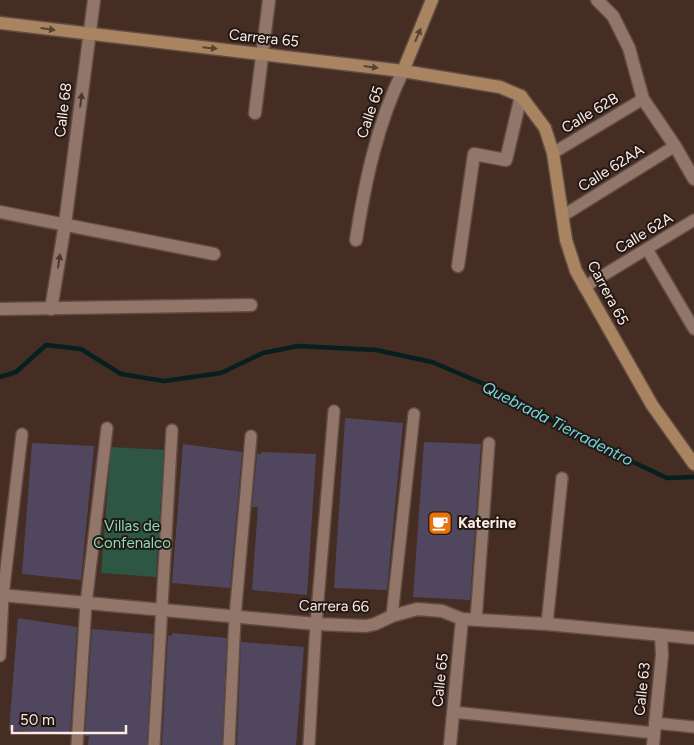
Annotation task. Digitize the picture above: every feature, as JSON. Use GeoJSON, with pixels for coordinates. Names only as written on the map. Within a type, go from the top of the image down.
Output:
{"type":"FeatureCollection","features":[{"type":"Feature","properties":{"kind":"main road","name":"Calle 65"},"geometry":{"type":"LineString","coordinates":[[403,71],[432,0]]}},
{"type":"Feature","properties":{"kind":"main road","name":"Carrera 65"},"geometry":{"type":"LineString","coordinates":[[0,23],[403,71],[500,87],[521,96],[545,128],[553,153],[564,216],[566,240],[576,271],[652,405],[691,459]]}},
{"type":"Feature","properties":{"kind":"street","name":"Calle 68"},"geometry":{"type":"LineString","coordinates":[[51,309],[65,224],[94,0]]}},
{"type":"Feature","properties":{"kind":"street"},"geometry":{"type":"LineString","coordinates":[[255,113],[269,0]]}},
{"type":"Feature","properties":{"kind":"street"},"geometry":{"type":"LineString","coordinates":[[597,0],[613,16],[630,48],[643,99],[675,146],[694,179]]}},
{"type":"Feature","properties":{"kind":"street","name":"Calle 65"},"geometry":{"type":"LineString","coordinates":[[356,240],[362,196],[374,150],[389,99],[403,71]]}},
{"type":"Feature","properties":{"kind":"street"},"geometry":{"type":"LineString","coordinates":[[458,266],[474,154],[506,160],[521,96]]}},
{"type":"Feature","properties":{"kind":"street","name":"Calle 62B"},"geometry":{"type":"LineString","coordinates":[[553,153],[643,99]]}},
{"type":"Feature","properties":{"kind":"street","name":"Calle 62AA"},"geometry":{"type":"LineString","coordinates":[[564,216],[675,146]]}},
{"type":"Feature","properties":{"kind":"street"},"geometry":{"type":"LineString","coordinates":[[0,212],[214,254]]}},
{"type":"Feature","properties":{"kind":"street","name":"Calle 62A"},"geometry":{"type":"LineString","coordinates":[[584,287],[694,220]]}},
{"type":"Feature","properties":{"kind":"street"},"geometry":{"type":"LineString","coordinates":[[647,249],[694,329]]}},
{"type":"Feature","properties":{"kind":"street"},"geometry":{"type":"LineString","coordinates":[[0,309],[251,305]]}},
{"type":"Feature","properties":{"kind":"street"},"geometry":{"type":"LineString","coordinates":[[309,745],[316,624],[334,411]]}},
{"type":"Feature","properties":{"kind":"street"},"geometry":{"type":"LineString","coordinates":[[392,616],[414,414]]}},
{"type":"Feature","properties":{"kind":"street"},"geometry":{"type":"LineString","coordinates":[[77,745],[86,604],[107,428]]}},
{"type":"Feature","properties":{"kind":"street"},"geometry":{"type":"LineString","coordinates":[[154,745],[160,610],[172,430]]}},
{"type":"Feature","properties":{"kind":"street"},"geometry":{"type":"LineString","coordinates":[[0,656],[1,595],[22,434]]}},
{"type":"Feature","properties":{"kind":"street"},"geometry":{"type":"LineString","coordinates":[[229,745],[235,617],[251,436]]}},
{"type":"Feature","properties":{"kind":"street"},"geometry":{"type":"LineString","coordinates":[[476,620],[489,443]]}},
{"type":"Feature","properties":{"kind":"street"},"geometry":{"type":"LineString","coordinates":[[546,624],[562,478]]}},
{"type":"Feature","properties":{"kind":"street","name":"Carrera 66"},"geometry":{"type":"LineString","coordinates":[[1,595],[316,624],[366,626],[417,608],[442,611],[462,619],[546,624],[694,638]]}},
{"type":"Feature","properties":{"kind":"street","name":"Calle 65"},"geometry":{"type":"LineString","coordinates":[[450,745],[462,619]]}},
{"type":"Feature","properties":{"kind":"street","name":"Calle 63"},"geometry":{"type":"LineString","coordinates":[[654,734],[662,655],[661,635]]}},
{"type":"Feature","properties":{"kind":"street"},"geometry":{"type":"LineString","coordinates":[[453,712],[654,734],[694,727]]}},
{"type":"Feature","properties":{"kind":"green space","name":"Villas de Confenalco"},"geometry":{"type":"Polygon","coordinates":[[[111,447],[164,450],[156,577],[101,573],[111,447]]]}},
{"type":"Feature","properties":{"kind":"building"},"geometry":{"type":"Polygon","coordinates":[[[345,418],[403,423],[387,590],[334,588],[345,418]]]}},
{"type":"Feature","properties":{"kind":"building"},"geometry":{"type":"Polygon","coordinates":[[[424,442],[481,444],[470,600],[413,597],[424,442]]]}},
{"type":"Feature","properties":{"kind":"building"},"geometry":{"type":"Polygon","coordinates":[[[32,443],[94,446],[81,580],[22,574],[32,443]]]}},
{"type":"Feature","properties":{"kind":"building"},"geometry":{"type":"Polygon","coordinates":[[[183,444],[242,452],[230,588],[172,583],[183,444]]]}},
{"type":"Feature","properties":{"kind":"building"},"geometry":{"type":"Polygon","coordinates":[[[262,452],[316,454],[307,595],[252,590],[258,507],[252,507],[257,454],[262,452]]]}},
{"type":"Feature","properties":{"kind":"building"},"geometry":{"type":"Polygon","coordinates":[[[18,618],[77,627],[70,735],[9,730],[18,618]]]}},
{"type":"Feature","properties":{"kind":"building"},"geometry":{"type":"Polygon","coordinates":[[[92,629],[153,634],[147,745],[88,745],[89,736],[85,736],[92,629]]]}},
{"type":"Feature","properties":{"kind":"building"},"geometry":{"type":"Polygon","coordinates":[[[172,633],[227,638],[222,745],[162,745],[168,635],[172,636],[172,633]]]}},
{"type":"Feature","properties":{"kind":"building"},"geometry":{"type":"Polygon","coordinates":[[[241,642],[304,647],[296,745],[237,745],[241,642]]]}},
{"type":"Feature","properties":{"kind":"waterway","name":"Quebrada Tierradentro"},"geometry":{"type":"LineString","coordinates":[[0,377],[16,372],[46,345],[81,349],[121,374],[164,381],[221,373],[263,353],[298,346],[376,350],[432,362],[510,395],[573,434],[667,478],[694,477]]}},
{"type":"Feature","properties":{"kind":"place","name":"Katerine"},"geometry":{"type":"Point","coordinates":[440,523]}}]}
